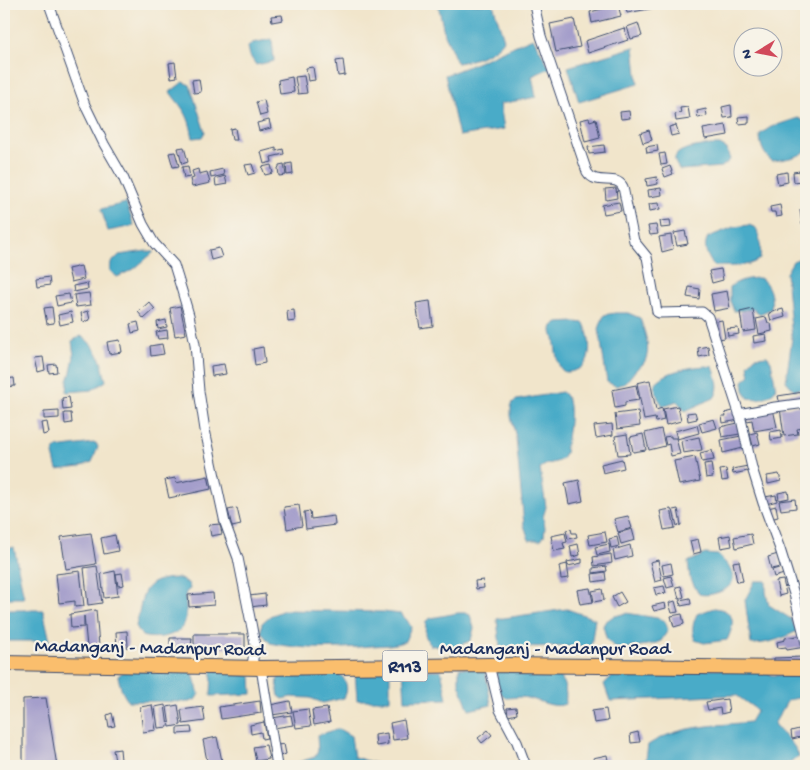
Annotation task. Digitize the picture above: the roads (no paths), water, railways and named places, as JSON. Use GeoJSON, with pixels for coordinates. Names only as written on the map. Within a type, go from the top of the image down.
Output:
{"type":"FeatureCollection","features":[{"type":"Feature","properties":{"kind":"main road","name":"Madanganj - Madanpur Road"},"geometry":{"type":"LineString","coordinates":[[4,663],[256,667],[489,665],[806,668]]}},
{"type":"Feature","properties":{"kind":"street"},"geometry":{"type":"LineString","coordinates":[[49,4],[85,106],[122,177],[143,224],[154,243],[174,265],[190,315],[205,430],[225,523],[238,558],[255,645],[256,667],[277,766]]}},
{"type":"Feature","properties":{"kind":"street"},"geometry":{"type":"LineString","coordinates":[[534,4],[541,36],[587,172],[595,180],[617,180],[624,187],[634,241],[647,257],[657,312],[702,312],[708,317],[739,414],[762,503],[780,550],[806,643]]}},
{"type":"Feature","properties":{"kind":"street"},"geometry":{"type":"LineString","coordinates":[[739,414],[775,406],[806,403]]}},
{"type":"Feature","properties":{"kind":"street"},"geometry":{"type":"LineString","coordinates":[[489,665],[500,710],[517,742],[526,766]]}},
{"type":"Feature","properties":{"kind":"water"},"geometry":{"type":"Polygon","coordinates":[[[438,4],[493,4],[504,40],[495,49],[483,56],[457,63],[444,32],[438,4]]]}},
{"type":"Feature","properties":{"kind":"water"},"geometry":{"type":"Polygon","coordinates":[[[533,38],[550,68],[532,76],[536,97],[500,104],[504,129],[459,136],[445,75],[533,38]]]}},
{"type":"Feature","properties":{"kind":"water"},"geometry":{"type":"Polygon","coordinates":[[[272,39],[274,61],[256,65],[250,56],[248,47],[252,43],[272,39]]]}},
{"type":"Feature","properties":{"kind":"water"},"geometry":{"type":"Polygon","coordinates":[[[634,47],[638,84],[579,102],[568,67],[634,47]]]}},
{"type":"Feature","properties":{"kind":"water"},"geometry":{"type":"Polygon","coordinates":[[[183,82],[190,85],[205,132],[202,137],[193,138],[186,115],[170,92],[183,82]]]}},
{"type":"Feature","properties":{"kind":"water"},"geometry":{"type":"Polygon","coordinates":[[[798,118],[806,122],[806,150],[801,155],[772,161],[763,149],[760,134],[771,127],[798,118]]]}},
{"type":"Feature","properties":{"kind":"water"},"geometry":{"type":"Polygon","coordinates":[[[720,145],[727,149],[730,160],[722,167],[680,170],[675,158],[678,153],[690,148],[720,145]]]}},
{"type":"Feature","properties":{"kind":"water"},"geometry":{"type":"Polygon","coordinates":[[[126,203],[134,226],[108,231],[101,209],[126,203]]]}},
{"type":"Feature","properties":{"kind":"water"},"geometry":{"type":"Polygon","coordinates":[[[749,225],[756,228],[758,232],[760,259],[744,265],[714,266],[706,248],[708,237],[734,227],[749,225]]]}},
{"type":"Feature","properties":{"kind":"water"},"geometry":{"type":"Polygon","coordinates":[[[146,251],[154,252],[134,269],[117,277],[110,271],[111,263],[119,255],[146,251]]]}},
{"type":"Feature","properties":{"kind":"water"},"geometry":{"type":"Polygon","coordinates":[[[806,257],[806,387],[794,390],[786,381],[792,338],[786,273],[793,261],[806,257]]]}},
{"type":"Feature","properties":{"kind":"water"},"geometry":{"type":"Polygon","coordinates":[[[760,278],[770,292],[771,309],[759,314],[754,309],[734,311],[730,301],[730,287],[744,280],[760,278]]]}},
{"type":"Feature","properties":{"kind":"water"},"geometry":{"type":"Polygon","coordinates":[[[628,313],[640,318],[648,347],[643,364],[626,381],[616,386],[607,382],[599,329],[604,315],[628,313]]]}},
{"type":"Feature","properties":{"kind":"water"},"geometry":{"type":"Polygon","coordinates":[[[558,323],[584,323],[589,344],[588,358],[580,368],[566,372],[560,368],[552,328],[558,323]]]}},
{"type":"Feature","properties":{"kind":"water"},"geometry":{"type":"Polygon","coordinates":[[[81,336],[96,350],[106,381],[92,390],[67,392],[74,356],[72,341],[81,336]]]}},
{"type":"Feature","properties":{"kind":"water"},"geometry":{"type":"Polygon","coordinates":[[[767,356],[771,361],[776,389],[764,398],[748,398],[744,390],[743,381],[750,375],[748,365],[755,357],[767,356]]]}},
{"type":"Feature","properties":{"kind":"water"},"geometry":{"type":"Polygon","coordinates":[[[693,367],[713,367],[717,379],[718,387],[714,398],[685,411],[677,401],[663,406],[654,385],[658,380],[671,373],[693,367]]]}},
{"type":"Feature","properties":{"kind":"water"},"geometry":{"type":"Polygon","coordinates":[[[562,392],[569,403],[565,454],[557,462],[543,466],[540,469],[546,507],[543,517],[544,536],[541,540],[529,540],[524,525],[516,438],[511,407],[513,402],[517,400],[562,392]]]}},
{"type":"Feature","properties":{"kind":"water"},"geometry":{"type":"Polygon","coordinates":[[[96,443],[98,447],[92,462],[80,467],[57,470],[53,454],[56,448],[96,443]]]}},
{"type":"Feature","properties":{"kind":"water"},"geometry":{"type":"Polygon","coordinates":[[[14,547],[24,598],[4,598],[4,550],[14,547]]]}},
{"type":"Feature","properties":{"kind":"water"},"geometry":{"type":"Polygon","coordinates":[[[705,554],[718,555],[730,569],[733,579],[729,587],[724,590],[703,595],[699,594],[690,578],[688,562],[705,554]]]}},
{"type":"Feature","properties":{"kind":"water"},"geometry":{"type":"Polygon","coordinates":[[[178,578],[189,584],[190,589],[186,592],[185,597],[186,615],[183,626],[178,631],[167,636],[154,638],[142,636],[136,626],[145,590],[156,581],[178,578]]]}},
{"type":"Feature","properties":{"kind":"water"},"geometry":{"type":"Polygon","coordinates":[[[755,581],[766,581],[769,605],[791,619],[797,631],[774,640],[751,644],[745,600],[755,581]]]}},
{"type":"Feature","properties":{"kind":"water"},"geometry":{"type":"Polygon","coordinates":[[[714,608],[726,612],[732,619],[727,640],[704,643],[695,640],[693,627],[697,614],[714,608]]]}},
{"type":"Feature","properties":{"kind":"water"},"geometry":{"type":"Polygon","coordinates":[[[567,609],[595,619],[591,646],[500,647],[497,619],[567,609]]]}},
{"type":"Feature","properties":{"kind":"water"},"geometry":{"type":"Polygon","coordinates":[[[4,610],[43,610],[50,641],[4,641],[4,610]]]}},
{"type":"Feature","properties":{"kind":"water"},"geometry":{"type":"Polygon","coordinates":[[[284,610],[401,614],[411,627],[405,641],[388,645],[320,648],[270,643],[261,632],[262,623],[270,616],[284,610]]]}},
{"type":"Feature","properties":{"kind":"water"},"geometry":{"type":"Polygon","coordinates":[[[458,613],[470,615],[474,628],[471,640],[451,647],[430,645],[425,635],[426,621],[431,618],[458,613]]]}},
{"type":"Feature","properties":{"kind":"water"},"geometry":{"type":"Polygon","coordinates":[[[626,613],[665,621],[668,630],[661,641],[653,644],[621,649],[614,647],[607,640],[603,626],[612,617],[626,613]]]}},
{"type":"Feature","properties":{"kind":"water"},"geometry":{"type":"Polygon","coordinates":[[[390,668],[390,700],[357,700],[355,671],[390,668]]]}},
{"type":"Feature","properties":{"kind":"water"},"geometry":{"type":"Polygon","coordinates":[[[459,668],[485,669],[491,705],[469,710],[459,683],[459,668]]]}},
{"type":"Feature","properties":{"kind":"water"},"geometry":{"type":"Polygon","coordinates":[[[555,669],[564,685],[566,694],[565,704],[561,705],[551,705],[522,697],[506,698],[501,693],[496,678],[497,671],[555,669]]]}},
{"type":"Feature","properties":{"kind":"water"},"geometry":{"type":"Polygon","coordinates":[[[767,669],[770,675],[799,676],[803,697],[788,700],[774,724],[792,744],[799,757],[782,766],[645,766],[648,745],[660,738],[684,730],[750,722],[757,710],[736,695],[610,701],[604,684],[618,670],[767,669]]]}},
{"type":"Feature","properties":{"kind":"water"},"geometry":{"type":"Polygon","coordinates":[[[190,670],[199,694],[195,700],[189,702],[128,701],[121,689],[118,676],[124,671],[190,670]]]}},
{"type":"Feature","properties":{"kind":"water"},"geometry":{"type":"Polygon","coordinates":[[[212,670],[251,676],[252,694],[211,696],[212,670]]]}},
{"type":"Feature","properties":{"kind":"water"},"geometry":{"type":"Polygon","coordinates":[[[282,670],[336,670],[346,683],[346,694],[344,698],[323,703],[310,698],[291,697],[283,699],[279,696],[277,686],[282,670]]]}},
{"type":"Feature","properties":{"kind":"water"},"geometry":{"type":"Polygon","coordinates":[[[403,670],[441,670],[447,699],[405,700],[403,670]]]}},
{"type":"Feature","properties":{"kind":"water"},"geometry":{"type":"Polygon","coordinates":[[[339,729],[351,736],[354,757],[378,764],[378,766],[296,766],[293,764],[315,757],[318,751],[317,735],[339,729]]]}}]}
